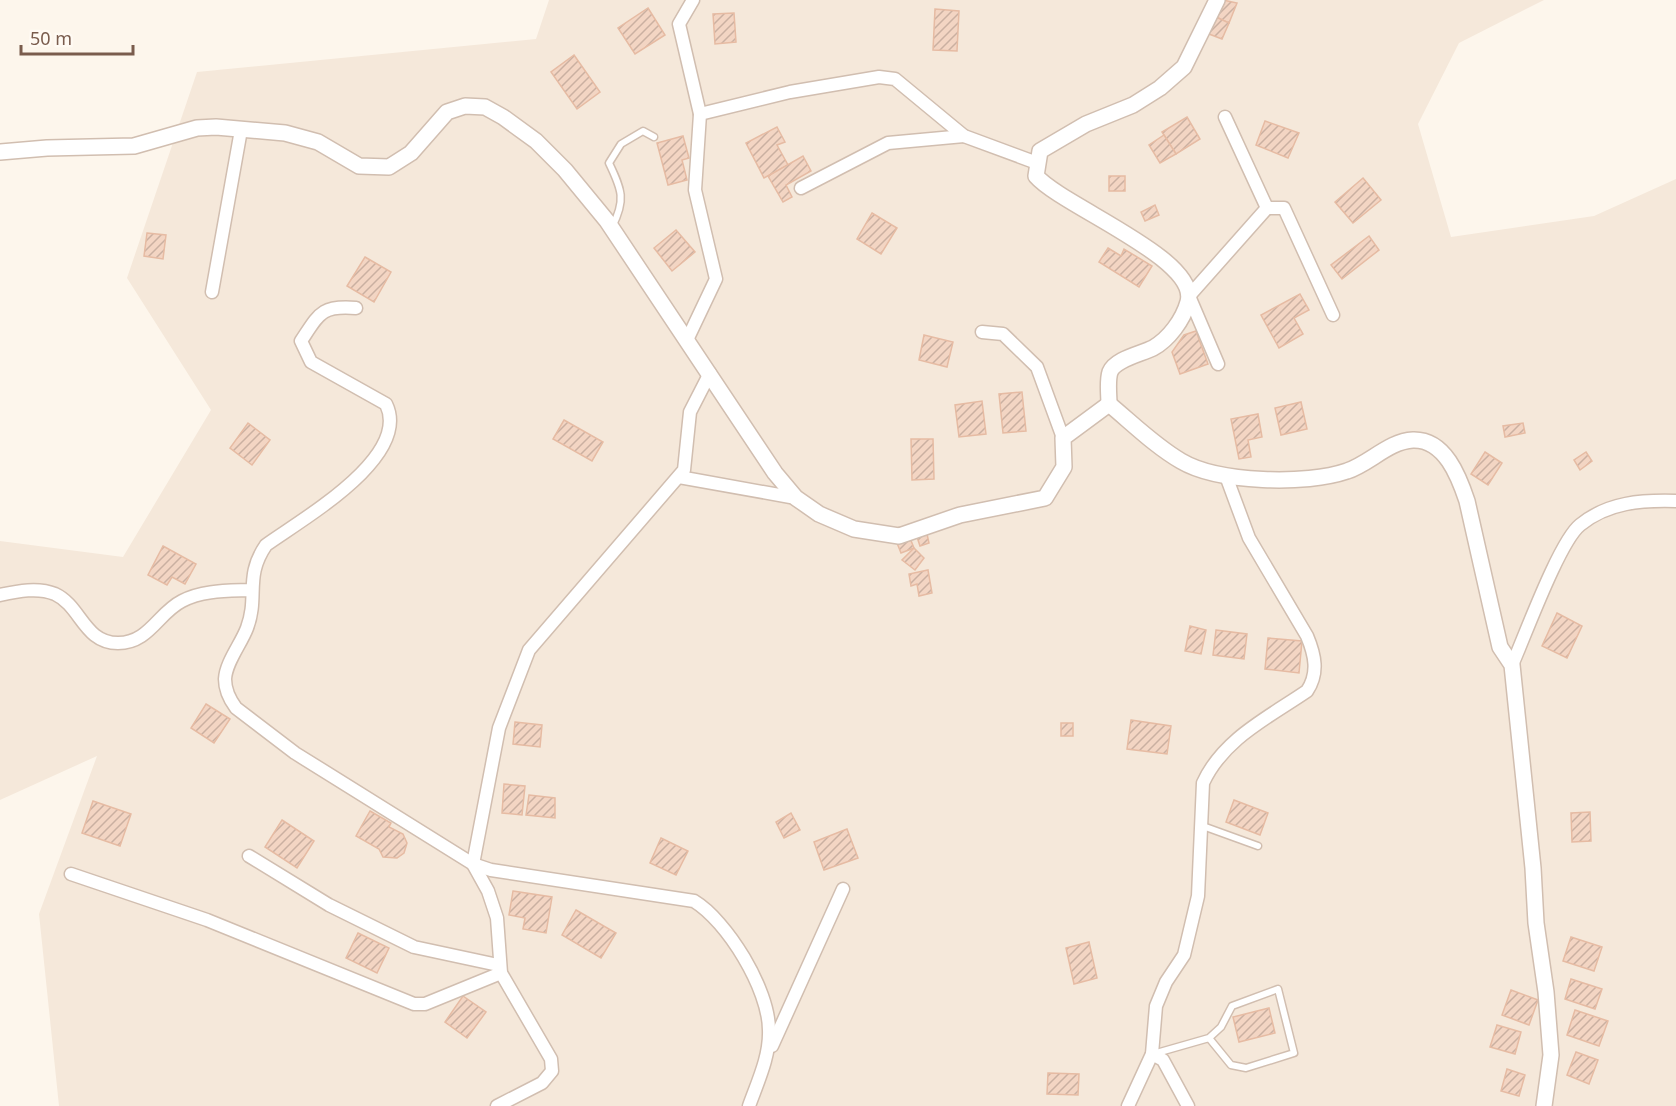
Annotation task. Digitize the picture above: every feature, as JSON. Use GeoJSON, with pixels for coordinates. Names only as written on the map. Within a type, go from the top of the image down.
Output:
{"type":"FeatureCollection","features":[{"type":"Feature","properties":{"kind":"street"},"geometry":{"type":"LineString","coordinates":[[687,340],[716,279],[695,190],[700,114],[679,24],[693,0]]}},
{"type":"Feature","properties":{"kind":"street"},"geometry":{"type":"LineString","coordinates":[[1217,0],[1184,67],[1160,88],[1133,105],[1052,142],[1040,151],[1036,163],[1036,176],[1047,189],[1119,229],[1171,264],[1181,275],[1218,364]]}},
{"type":"Feature","properties":{"kind":"street"},"geometry":{"type":"LineString","coordinates":[[700,114],[789,92],[879,77],[895,79],[964,136],[1036,163]]}},
{"type":"Feature","properties":{"kind":"street"},"geometry":{"type":"LineString","coordinates":[[0,152],[47,148],[134,146],[197,128],[216,127],[285,133],[318,142],[359,165],[389,168],[411,153],[447,112],[465,106],[485,107],[536,141],[565,170],[611,228],[775,473],[796,498],[819,514],[854,529],[899,536],[960,515],[1045,498],[1064,467],[1063,438],[1036,367],[1004,334],[982,332]]}},
{"type":"Feature","properties":{"kind":"street"},"geometry":{"type":"LineString","coordinates":[[1225,117],[1268,208]]}},
{"type":"Feature","properties":{"kind":"street"},"geometry":{"type":"LineString","coordinates":[[212,292],[241,130]]}},
{"type":"Feature","properties":{"kind":"street"},"geometry":{"type":"LineString","coordinates":[[801,188],[888,143],[964,136]]}},
{"type":"Feature","properties":{"kind":"street"},"geometry":{"type":"LineString","coordinates":[[1063,438],[1108,404],[1110,372],[1117,364],[1155,347],[1169,334],[1184,315],[1190,296],[1268,208],[1284,208],[1334,315]]}},
{"type":"Feature","properties":{"kind":"street"},"geometry":{"type":"LineString","coordinates":[[356,308],[336,307],[319,314],[301,341],[311,362],[386,404],[390,422],[376,460],[356,481],[267,545],[253,569],[250,590],[253,604],[247,627],[225,673],[226,690],[236,708],[295,753],[473,864],[491,870],[694,901],[707,909],[746,961],[764,1001],[770,1029],[766,1058]]}},
{"type":"Feature","properties":{"kind":"street"},"geometry":{"type":"LineString","coordinates":[[497,1106],[542,1083],[552,1071],[551,1059],[499,969],[497,918],[488,891],[473,864],[499,729],[530,650],[684,471],[690,412],[710,373]]}},
{"type":"Feature","properties":{"kind":"street"},"geometry":{"type":"LineString","coordinates":[[1108,404],[1182,462],[1226,476],[1310,479],[1348,471],[1397,444],[1414,440],[1432,445],[1446,458],[1460,479],[1500,647],[1512,665],[1533,868],[1536,923],[1551,1045],[1544,1106]]}},
{"type":"Feature","properties":{"kind":"street"},"geometry":{"type":"LineString","coordinates":[[1128,1106],[1152,1054],[1156,1006],[1166,982],[1184,955],[1198,896],[1199,825],[1203,783],[1209,769],[1227,746],[1307,691],[1314,681],[1315,667],[1307,636],[1248,538],[1226,476]]}},
{"type":"Feature","properties":{"kind":"street"},"geometry":{"type":"LineString","coordinates":[[679,477],[796,498]]}},
{"type":"Feature","properties":{"kind":"street"},"geometry":{"type":"LineString","coordinates":[[1512,665],[1562,551],[1579,526],[1606,510],[1640,500],[1676,501]]}},
{"type":"Feature","properties":{"kind":"street"},"geometry":{"type":"LineString","coordinates":[[0,595],[30,590],[57,595],[95,637],[119,643],[144,636],[181,601],[217,591],[250,590]]}},
{"type":"Feature","properties":{"kind":"street"},"geometry":{"type":"LineString","coordinates":[[249,856],[329,905],[414,947],[499,969]]}},
{"type":"Feature","properties":{"kind":"street"},"geometry":{"type":"LineString","coordinates":[[71,874],[207,920],[414,1004],[425,1004],[499,969]]}},
{"type":"Feature","properties":{"kind":"street"},"geometry":{"type":"LineString","coordinates":[[749,1106],[766,1058],[843,889]]}},
{"type":"Feature","properties":{"kind":"street"},"geometry":{"type":"LineString","coordinates":[[1152,1054],[1163,1060],[1188,1106]]}},
{"type":"Feature","properties":{"kind":"lane"},"geometry":{"type":"LineString","coordinates":[[611,228],[622,208],[620,186],[609,163],[621,144],[643,131],[654,137]]}},
{"type":"Feature","properties":{"kind":"lane"},"geometry":{"type":"LineString","coordinates":[[1199,825],[1258,846]]}},
{"type":"Feature","properties":{"kind":"lane"},"geometry":{"type":"LineString","coordinates":[[1152,1054],[1209,1038],[1221,1027],[1232,1006],[1278,989],[1294,1053],[1246,1068],[1231,1065],[1209,1038]]}},
{"type":"Feature","properties":{"kind":"shaded area"},"geometry":{"type":"Polygon","coordinates":[[[549,0],[1544,0],[1459,43],[1418,124],[1451,237],[1594,216],[1676,179],[1676,1106],[59,1106],[39,914],[97,756],[0,800],[0,541],[123,557],[211,410],[127,278],[197,72],[536,39],[549,0]]]}},
{"type":"Feature","properties":{"kind":"building"},"geometry":{"type":"Polygon","coordinates":[[[1223,0],[1237,3],[1229,23],[1216,17],[1223,0]]]}},
{"type":"Feature","properties":{"kind":"building"},"geometry":{"type":"Polygon","coordinates":[[[648,8],[665,35],[635,54],[618,28],[648,8]]]}},
{"type":"Feature","properties":{"kind":"building"},"geometry":{"type":"Polygon","coordinates":[[[935,9],[959,11],[957,51],[933,50],[935,9]]]}},
{"type":"Feature","properties":{"kind":"building"},"geometry":{"type":"Polygon","coordinates":[[[734,13],[736,42],[715,44],[713,14],[734,13]]]}},
{"type":"Feature","properties":{"kind":"building"},"geometry":{"type":"Polygon","coordinates":[[[1216,17],[1229,23],[1222,39],[1209,34],[1216,17]]]}},
{"type":"Feature","properties":{"kind":"building"},"geometry":{"type":"Polygon","coordinates":[[[574,55],[600,92],[577,109],[551,72],[574,55]]]}},
{"type":"Feature","properties":{"kind":"building"},"geometry":{"type":"Polygon","coordinates":[[[1187,117],[1200,139],[1176,154],[1162,132],[1187,117]]]}},
{"type":"Feature","properties":{"kind":"building"},"geometry":{"type":"Polygon","coordinates":[[[1265,121],[1299,133],[1288,158],[1256,145],[1265,121]]]}},
{"type":"Feature","properties":{"kind":"building"},"geometry":{"type":"Polygon","coordinates":[[[777,127],[785,142],[777,145],[788,165],[764,178],[746,143],[777,127]]]}},
{"type":"Feature","properties":{"kind":"building"},"geometry":{"type":"Polygon","coordinates":[[[1164,135],[1176,154],[1160,163],[1149,145],[1164,135]]]}},
{"type":"Feature","properties":{"kind":"building"},"geometry":{"type":"Polygon","coordinates":[[[683,136],[689,158],[682,160],[687,180],[668,185],[657,143],[683,136]]]}},
{"type":"Feature","properties":{"kind":"building"},"geometry":{"type":"Polygon","coordinates":[[[803,156],[811,171],[786,185],[792,197],[783,202],[768,176],[803,156]]]}},
{"type":"Feature","properties":{"kind":"building"},"geometry":{"type":"Polygon","coordinates":[[[1109,176],[1125,176],[1125,191],[1109,191],[1109,176]]]}},
{"type":"Feature","properties":{"kind":"building"},"geometry":{"type":"Polygon","coordinates":[[[1363,178],[1381,200],[1353,223],[1335,202],[1363,178]]]}},
{"type":"Feature","properties":{"kind":"building"},"geometry":{"type":"Polygon","coordinates":[[[1155,205],[1159,215],[1145,221],[1141,212],[1155,205]]]}},
{"type":"Feature","properties":{"kind":"building"},"geometry":{"type":"Polygon","coordinates":[[[872,213],[897,228],[881,254],[857,239],[872,213]]]}},
{"type":"Feature","properties":{"kind":"building"},"geometry":{"type":"Polygon","coordinates":[[[676,230],[695,252],[672,271],[654,248],[676,230]]]}},
{"type":"Feature","properties":{"kind":"building"},"geometry":{"type":"Polygon","coordinates":[[[147,233],[166,235],[163,259],[144,256],[147,233]]]}},
{"type":"Feature","properties":{"kind":"building"},"geometry":{"type":"Polygon","coordinates":[[[1369,236],[1379,250],[1342,279],[1331,265],[1369,236]]]}},
{"type":"Feature","properties":{"kind":"building"},"geometry":{"type":"Polygon","coordinates":[[[1108,248],[1121,256],[1124,249],[1152,266],[1139,287],[1099,262],[1108,248]]]}},
{"type":"Feature","properties":{"kind":"building"},"geometry":{"type":"Polygon","coordinates":[[[365,257],[391,272],[374,302],[347,286],[365,257]]]}},
{"type":"Feature","properties":{"kind":"building"},"geometry":{"type":"Polygon","coordinates":[[[1300,294],[1309,310],[1294,318],[1303,334],[1279,348],[1261,315],[1300,294]]]}},
{"type":"Feature","properties":{"kind":"building"},"geometry":{"type":"Polygon","coordinates":[[[1196,331],[1208,364],[1180,374],[1172,352],[1184,335],[1196,331]]]}},
{"type":"Feature","properties":{"kind":"building"},"geometry":{"type":"Polygon","coordinates":[[[924,335],[953,342],[947,367],[919,360],[924,335]]]}},
{"type":"Feature","properties":{"kind":"building"},"geometry":{"type":"Polygon","coordinates":[[[1022,392],[1026,431],[1003,433],[999,394],[1022,392]]]}},
{"type":"Feature","properties":{"kind":"building"},"geometry":{"type":"Polygon","coordinates":[[[982,401],[986,434],[959,437],[955,405],[982,401]]]}},
{"type":"Feature","properties":{"kind":"building"},"geometry":{"type":"Polygon","coordinates":[[[1301,402],[1307,429],[1281,435],[1275,408],[1301,402]]]}},
{"type":"Feature","properties":{"kind":"building"},"geometry":{"type":"Polygon","coordinates":[[[1258,414],[1262,437],[1248,440],[1251,457],[1239,459],[1231,419],[1258,414]]]}},
{"type":"Feature","properties":{"kind":"building"},"geometry":{"type":"Polygon","coordinates":[[[564,420],[603,442],[592,461],[553,439],[564,420]]]}},
{"type":"Feature","properties":{"kind":"building"},"geometry":{"type":"Polygon","coordinates":[[[248,423],[270,440],[252,465],[230,448],[248,423]]]}},
{"type":"Feature","properties":{"kind":"building"},"geometry":{"type":"Polygon","coordinates":[[[1523,423],[1525,433],[1505,437],[1503,426],[1523,423]]]}},
{"type":"Feature","properties":{"kind":"building"},"geometry":{"type":"Polygon","coordinates":[[[911,439],[933,439],[934,479],[912,480],[911,439]]]}},
{"type":"Feature","properties":{"kind":"building"},"geometry":{"type":"Polygon","coordinates":[[[1485,452],[1502,463],[1488,485],[1471,474],[1485,452]]]}},
{"type":"Feature","properties":{"kind":"building"},"geometry":{"type":"Polygon","coordinates":[[[1586,452],[1592,461],[1580,470],[1574,460],[1586,452]]]}},
{"type":"Feature","properties":{"kind":"building"},"geometry":{"type":"Polygon","coordinates":[[[927,534],[929,543],[920,546],[917,537],[927,534]]]}},
{"type":"Feature","properties":{"kind":"building"},"geometry":{"type":"Polygon","coordinates":[[[910,538],[914,548],[901,553],[897,543],[910,538]]]}},
{"type":"Feature","properties":{"kind":"building"},"geometry":{"type":"Polygon","coordinates":[[[163,546],[196,564],[185,584],[172,577],[167,585],[148,575],[163,546]]]}},
{"type":"Feature","properties":{"kind":"building"},"geometry":{"type":"Polygon","coordinates":[[[914,548],[924,558],[915,570],[902,560],[914,548]]]}},
{"type":"Feature","properties":{"kind":"building"},"geometry":{"type":"Polygon","coordinates":[[[928,570],[932,593],[919,596],[917,584],[911,586],[909,574],[928,570]]]}},
{"type":"Feature","properties":{"kind":"building"},"geometry":{"type":"Polygon","coordinates":[[[1557,613],[1582,626],[1567,658],[1542,646],[1557,613]]]}},
{"type":"Feature","properties":{"kind":"building"},"geometry":{"type":"Polygon","coordinates":[[[1190,626],[1206,630],[1201,654],[1185,651],[1190,626]]]}},
{"type":"Feature","properties":{"kind":"building"},"geometry":{"type":"Polygon","coordinates":[[[1216,630],[1247,634],[1244,659],[1213,655],[1216,630]]]}},
{"type":"Feature","properties":{"kind":"building"},"geometry":{"type":"Polygon","coordinates":[[[1268,638],[1302,641],[1299,673],[1265,669],[1268,638]]]}},
{"type":"Feature","properties":{"kind":"building"},"geometry":{"type":"Polygon","coordinates":[[[206,704],[230,719],[214,743],[191,728],[206,704]]]}},
{"type":"Feature","properties":{"kind":"building"},"geometry":{"type":"Polygon","coordinates":[[[1131,720],[1171,726],[1167,754],[1127,749],[1131,720]]]}},
{"type":"Feature","properties":{"kind":"building"},"geometry":{"type":"Polygon","coordinates":[[[515,722],[542,725],[540,747],[513,744],[515,722]]]}},
{"type":"Feature","properties":{"kind":"building"},"geometry":{"type":"Polygon","coordinates":[[[1061,723],[1073,723],[1073,736],[1061,736],[1061,723]]]}},
{"type":"Feature","properties":{"kind":"building"},"geometry":{"type":"Polygon","coordinates":[[[504,784],[525,786],[522,815],[502,813],[504,784]]]}},
{"type":"Feature","properties":{"kind":"building"},"geometry":{"type":"Polygon","coordinates":[[[529,795],[555,798],[555,818],[526,815],[529,795]]]}},
{"type":"Feature","properties":{"kind":"building"},"geometry":{"type":"Polygon","coordinates":[[[1234,800],[1268,813],[1260,835],[1226,822],[1234,800]]]}},
{"type":"Feature","properties":{"kind":"building"},"geometry":{"type":"Polygon","coordinates":[[[93,801],[131,814],[120,846],[82,833],[93,801]]]}},
{"type":"Feature","properties":{"kind":"building"},"geometry":{"type":"Polygon","coordinates":[[[370,811],[391,823],[389,827],[403,834],[407,843],[404,853],[397,858],[383,857],[379,849],[356,836],[370,811]]]}},
{"type":"Feature","properties":{"kind":"building"},"geometry":{"type":"Polygon","coordinates":[[[1590,812],[1591,841],[1572,842],[1571,813],[1590,812]]]}},
{"type":"Feature","properties":{"kind":"building"},"geometry":{"type":"Polygon","coordinates":[[[791,813],[800,830],[784,838],[776,822],[791,813]]]}},
{"type":"Feature","properties":{"kind":"building"},"geometry":{"type":"Polygon","coordinates":[[[282,820],[314,841],[297,868],[265,847],[282,820]]]}},
{"type":"Feature","properties":{"kind":"building"},"geometry":{"type":"Polygon","coordinates":[[[847,829],[858,858],[824,870],[814,842],[847,829]]]}},
{"type":"Feature","properties":{"kind":"building"},"geometry":{"type":"Polygon","coordinates":[[[661,838],[688,851],[676,875],[650,863],[661,838]]]}},
{"type":"Feature","properties":{"kind":"building"},"geometry":{"type":"Polygon","coordinates":[[[513,891],[552,897],[546,933],[523,929],[525,918],[509,915],[513,891]]]}},
{"type":"Feature","properties":{"kind":"building"},"geometry":{"type":"Polygon","coordinates":[[[576,910],[616,933],[601,958],[562,935],[576,910]]]}},
{"type":"Feature","properties":{"kind":"building"},"geometry":{"type":"Polygon","coordinates":[[[358,933],[389,948],[377,973],[346,958],[358,933]]]}},
{"type":"Feature","properties":{"kind":"building"},"geometry":{"type":"Polygon","coordinates":[[[1571,937],[1602,947],[1594,971],[1563,961],[1571,937]]]}},
{"type":"Feature","properties":{"kind":"building"},"geometry":{"type":"Polygon","coordinates":[[[1089,942],[1097,978],[1074,984],[1066,948],[1089,942]]]}},
{"type":"Feature","properties":{"kind":"building"},"geometry":{"type":"Polygon","coordinates":[[[1571,979],[1602,989],[1595,1009],[1565,999],[1571,979]]]}},
{"type":"Feature","properties":{"kind":"building"},"geometry":{"type":"Polygon","coordinates":[[[1511,990],[1538,1000],[1529,1025],[1502,1015],[1511,990]]]}},
{"type":"Feature","properties":{"kind":"building"},"geometry":{"type":"Polygon","coordinates":[[[463,996],[486,1012],[467,1038],[445,1022],[463,996]]]}},
{"type":"Feature","properties":{"kind":"building"},"geometry":{"type":"Polygon","coordinates":[[[1269,1008],[1275,1033],[1239,1042],[1233,1017],[1269,1008]]]}},
{"type":"Feature","properties":{"kind":"building"},"geometry":{"type":"Polygon","coordinates":[[[1575,1010],[1608,1021],[1599,1046],[1567,1035],[1575,1010]]]}},
{"type":"Feature","properties":{"kind":"building"},"geometry":{"type":"Polygon","coordinates":[[[1497,1025],[1521,1032],[1515,1054],[1490,1047],[1497,1025]]]}},
{"type":"Feature","properties":{"kind":"building"},"geometry":{"type":"Polygon","coordinates":[[[1576,1052],[1598,1060],[1589,1084],[1567,1075],[1576,1052]]]}},
{"type":"Feature","properties":{"kind":"building"},"geometry":{"type":"Polygon","coordinates":[[[1507,1069],[1525,1075],[1519,1096],[1501,1091],[1507,1069]]]}},
{"type":"Feature","properties":{"kind":"building"},"geometry":{"type":"Polygon","coordinates":[[[1048,1073],[1079,1074],[1078,1095],[1047,1094],[1048,1073]]]}}]}
